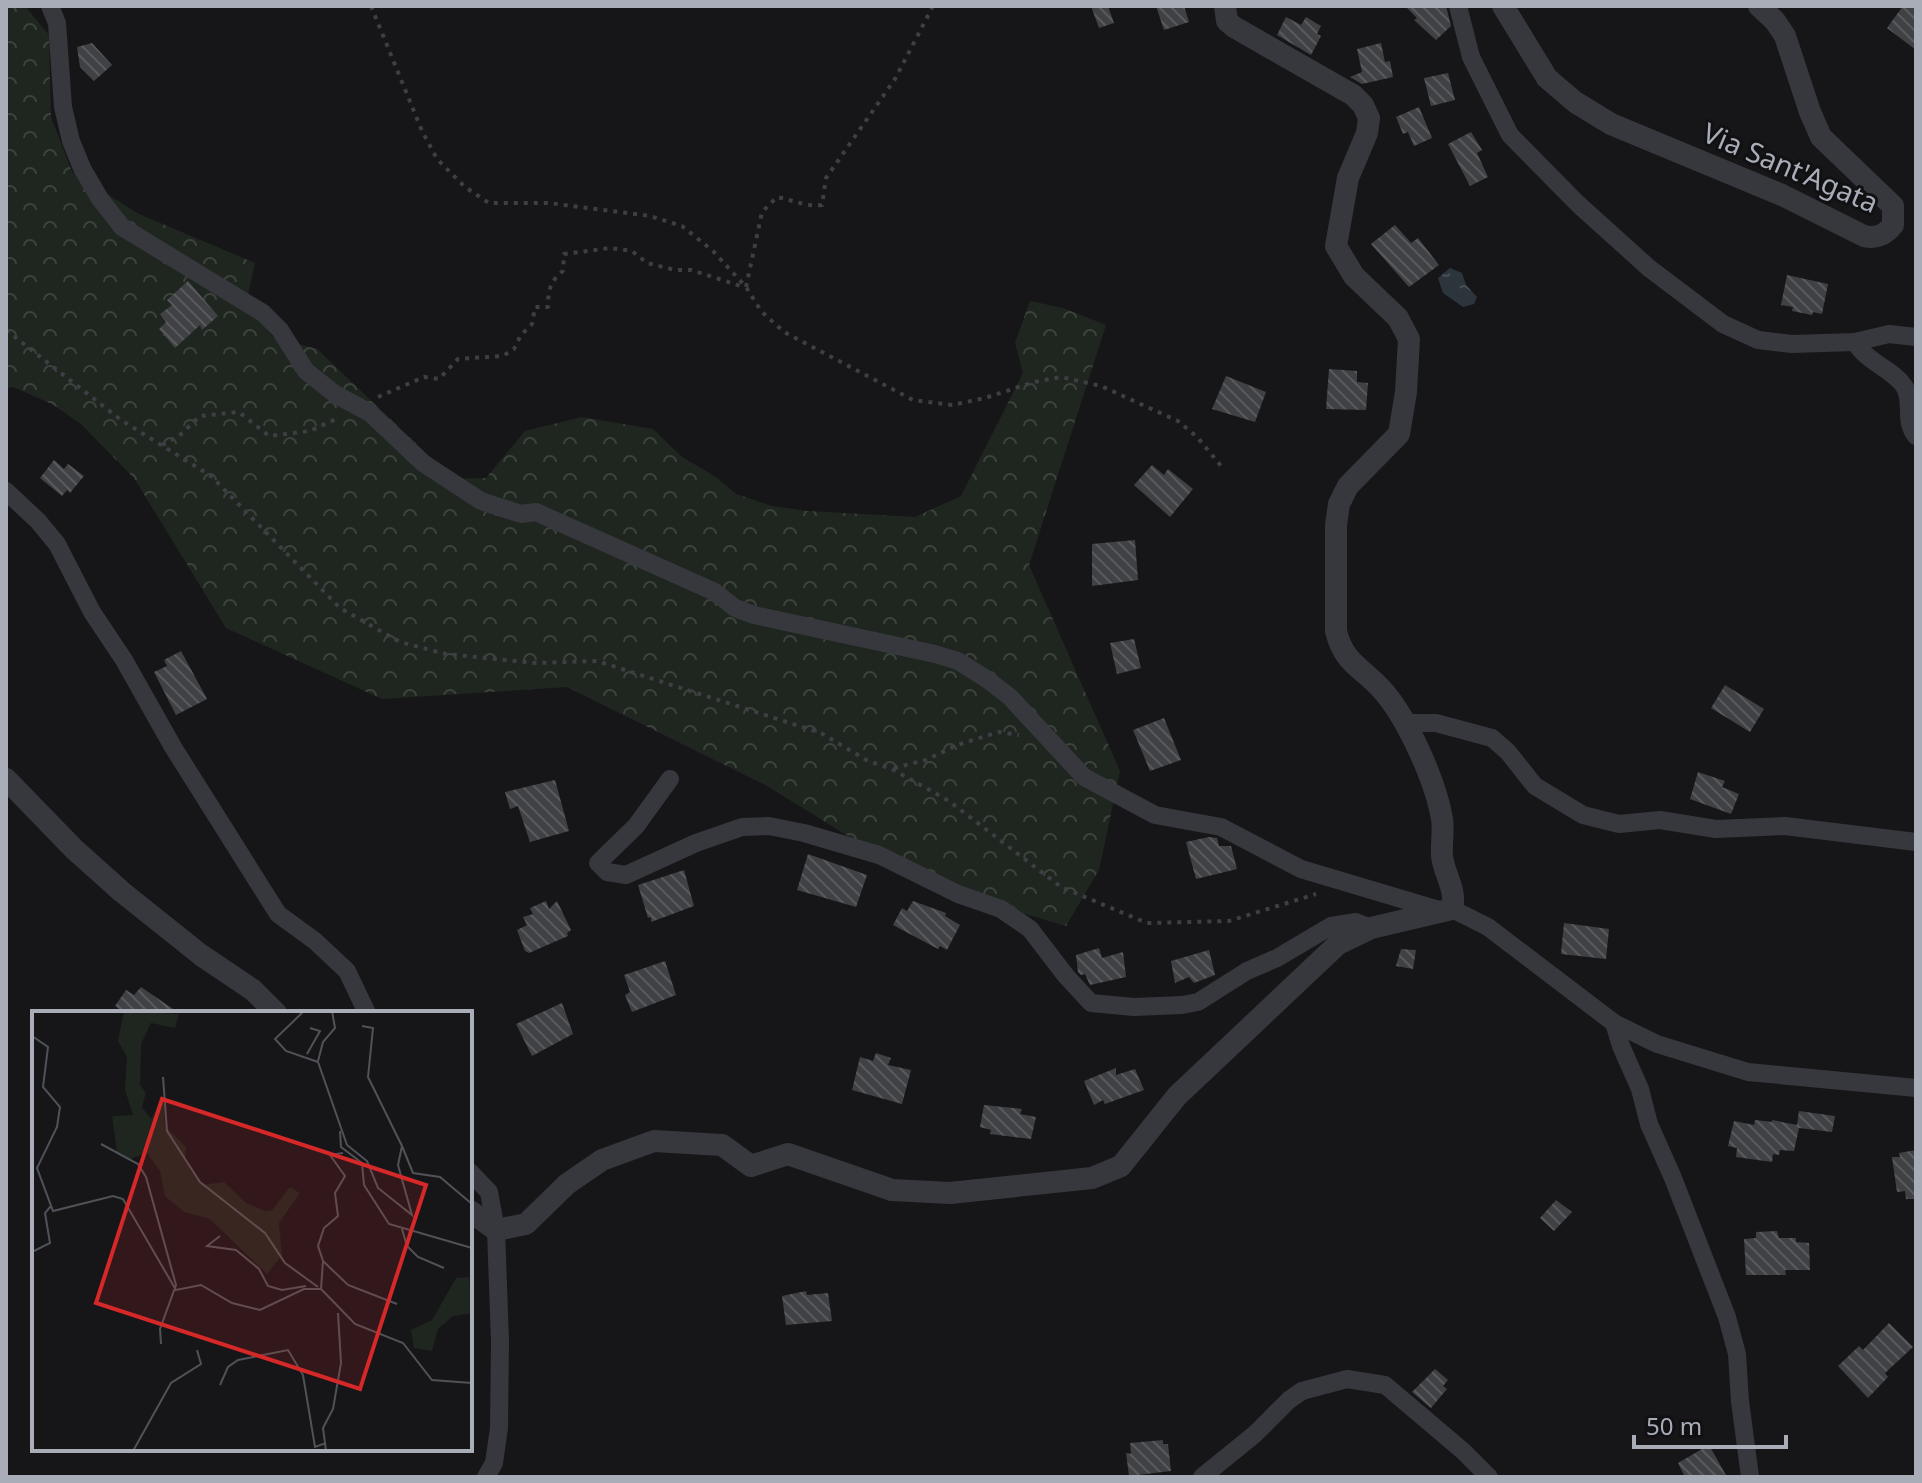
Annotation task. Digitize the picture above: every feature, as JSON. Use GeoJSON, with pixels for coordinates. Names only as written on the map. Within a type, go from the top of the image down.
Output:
{"type":"FeatureCollection","features":[{"type":"Feature","properties":{"kind":"street"},"geometry":{"type":"LineString","coordinates":[[50,6],[57,23],[63,107],[71,141],[100,199],[122,227],[263,313],[280,330],[306,371],[335,394],[370,413],[423,463],[481,501],[521,514],[536,512],[715,592],[735,608],[754,615],[958,661],[1010,697],[1084,777],[1155,815],[1221,827],[1301,869],[1447,910],[1488,927],[1614,1023],[1657,1044],[1748,1072],[1916,1088]]}},
{"type":"Feature","properties":{"kind":"street"},"geometry":{"type":"LineString","coordinates":[[472,1212],[496,1230],[526,1224],[567,1184],[602,1160],[654,1141],[722,1145],[751,1166],[788,1154],[892,1190],[950,1193],[1092,1178],[1121,1166],[1177,1096],[1338,944],[1371,928],[1447,910],[1455,899],[1442,858],[1442,820],[1407,723],[1383,690],[1348,660],[1339,645],[1336,631],[1336,525],[1339,504],[1348,486],[1399,434],[1406,392],[1409,339],[1398,318],[1354,276],[1336,246],[1348,178],[1367,133],[1369,118],[1363,105],[1353,95],[1234,27],[1227,21],[1225,6]]}},
{"type":"Feature","properties":{"kind":"street"},"geometry":{"type":"LineString","coordinates":[[1458,6],[1471,57],[1510,135],[1578,204],[1649,268],[1723,324],[1758,340],[1792,344],[1855,342],[1889,334],[1916,337]]}},
{"type":"Feature","properties":{"kind":"street","name":"Via Sant'Agata"},"geometry":{"type":"LineString","coordinates":[[1503,6],[1547,78],[1575,102],[1611,124],[1782,195],[1864,236],[1870,238],[1884,234],[1893,225],[1893,206],[1821,137],[1785,36],[1759,6]]}},
{"type":"Feature","properties":{"kind":"street"},"geometry":{"type":"LineString","coordinates":[[1855,342],[1860,351],[1903,383],[1908,400],[1908,423],[1916,436]]}},
{"type":"Feature","properties":{"kind":"street"},"geometry":{"type":"LineString","coordinates":[[6,491],[57,544],[92,612],[278,914],[315,941],[347,971],[366,1011]]}},
{"type":"Feature","properties":{"kind":"street"},"geometry":{"type":"LineString","coordinates":[[1407,723],[1436,723],[1492,738],[1508,752],[1535,786],[1583,815],[1619,824],[1660,820],[1716,829],[1785,826],[1916,842]]}},
{"type":"Feature","properties":{"kind":"street"},"geometry":{"type":"LineString","coordinates":[[6,779],[74,849],[122,892],[201,955],[253,990],[274,1011]]}},
{"type":"Feature","properties":{"kind":"street"},"geometry":{"type":"LineString","coordinates":[[670,779],[636,826],[598,863],[607,872],[626,875],[674,852],[742,827],[769,826],[804,833],[879,855],[958,894],[1001,909],[1030,929],[1091,1003],[1134,1007],[1198,1002],[1247,971],[1291,951],[1331,926],[1356,922],[1371,928]]}},
{"type":"Feature","properties":{"kind":"street"},"geometry":{"type":"LineString","coordinates":[[1614,1023],[1640,1089],[1649,1124],[1727,1317],[1737,1354],[1750,1477]]}},
{"type":"Feature","properties":{"kind":"street"},"geometry":{"type":"LineString","coordinates":[[472,1174],[489,1192],[496,1230],[499,1428],[494,1463],[486,1477]]}},
{"type":"Feature","properties":{"kind":"street"},"geometry":{"type":"LineString","coordinates":[[1202,1477],[1302,1391],[1347,1379],[1385,1385],[1489,1477]]}},
{"type":"Feature","properties":{"kind":"path"},"geometry":{"type":"LineString","coordinates":[[371,6],[422,131],[437,159],[465,187],[489,203],[549,203],[650,216],[682,226],[713,251],[746,287],[761,311],[784,332],[913,400],[952,405],[1061,377],[1101,386],[1178,421],[1197,437],[1222,467]]}},
{"type":"Feature","properties":{"kind":"path"},"geometry":{"type":"LineString","coordinates":[[746,287],[762,212],[777,197],[807,207],[822,205],[826,178],[895,79],[933,6]]}},
{"type":"Feature","properties":{"kind":"path"},"geometry":{"type":"LineString","coordinates":[[361,408],[383,394],[424,377],[439,379],[458,359],[503,356],[514,349],[521,335],[532,324],[535,307],[548,307],[552,279],[563,271],[564,254],[610,248],[632,251],[647,263],[675,270],[691,270],[746,287]]}},
{"type":"Feature","properties":{"kind":"path"},"geometry":{"type":"LineString","coordinates":[[6,330],[121,420],[211,476],[340,608],[400,642],[446,654],[536,663],[597,661],[821,733],[868,761],[892,769],[970,815],[1061,887],[1147,923],[1229,921],[1349,882]]}},
{"type":"Feature","properties":{"kind":"path"},"geometry":{"type":"LineString","coordinates":[[162,445],[179,436],[200,416],[239,412],[269,436],[310,431],[344,416],[335,394]]}},
{"type":"Feature","properties":{"kind":"path"},"geometry":{"type":"LineString","coordinates":[[892,769],[926,760],[957,745],[999,732],[1053,740]]}},
{"type":"Feature","properties":{"kind":"green space"},"geometry":{"type":"Polygon","coordinates":[[[6,6],[25,6],[49,35],[51,117],[72,172],[139,214],[255,263],[246,303],[273,337],[317,349],[450,479],[486,478],[525,431],[582,417],[653,429],[682,457],[716,477],[736,494],[772,506],[915,517],[961,496],[1023,373],[1015,343],[1030,301],[1063,308],[1106,325],[1029,565],[1120,771],[1099,870],[1066,926],[958,894],[879,855],[767,786],[567,687],[382,699],[226,628],[134,478],[81,424],[52,404],[13,387],[6,388],[6,6]]]}},
{"type":"Feature","properties":{"kind":"water"},"geometry":{"type":"Polygon","coordinates":[[[1450,268],[1462,273],[1466,285],[1477,297],[1474,304],[1463,307],[1443,293],[1438,278],[1450,268]]]}},
{"type":"Feature","properties":{"kind":"building"},"geometry":{"type":"Polygon","coordinates":[[[1091,6],[1108,6],[1114,23],[1099,28],[1091,6]]]}},
{"type":"Feature","properties":{"kind":"building"},"geometry":{"type":"Polygon","coordinates":[[[1156,6],[1184,6],[1189,22],[1164,30],[1156,6]]]}},
{"type":"Feature","properties":{"kind":"building"},"geometry":{"type":"Polygon","coordinates":[[[1405,6],[1446,6],[1451,26],[1436,40],[1414,20],[1417,18],[1405,6]]]}},
{"type":"Feature","properties":{"kind":"building"},"geometry":{"type":"Polygon","coordinates":[[[1903,6],[1916,6],[1916,50],[1887,28],[1903,6]]]}},
{"type":"Feature","properties":{"kind":"building"},"geometry":{"type":"Polygon","coordinates":[[[1286,17],[1301,25],[1306,17],[1321,26],[1317,34],[1321,36],[1311,55],[1277,35],[1286,17]]]}},
{"type":"Feature","properties":{"kind":"building"},"geometry":{"type":"Polygon","coordinates":[[[92,43],[112,65],[94,81],[80,67],[77,47],[92,43]]]}},
{"type":"Feature","properties":{"kind":"building"},"geometry":{"type":"Polygon","coordinates":[[[1381,43],[1385,62],[1390,61],[1393,77],[1362,84],[1350,77],[1362,72],[1357,49],[1381,43]]]}},
{"type":"Feature","properties":{"kind":"building"},"geometry":{"type":"Polygon","coordinates":[[[1448,73],[1455,100],[1431,106],[1424,78],[1448,73]]]}},
{"type":"Feature","properties":{"kind":"building"},"geometry":{"type":"Polygon","coordinates":[[[1419,107],[1432,138],[1414,146],[1408,132],[1403,134],[1396,117],[1419,107]]]}},
{"type":"Feature","properties":{"kind":"building"},"geometry":{"type":"Polygon","coordinates":[[[1471,132],[1482,150],[1477,153],[1488,177],[1470,186],[1448,144],[1471,132]]]}},
{"type":"Feature","properties":{"kind":"building"},"geometry":{"type":"Polygon","coordinates":[[[1395,225],[1411,243],[1418,238],[1439,265],[1409,287],[1371,244],[1395,225]]]}},
{"type":"Feature","properties":{"kind":"building"},"geometry":{"type":"Polygon","coordinates":[[[1787,275],[1828,284],[1822,314],[1792,311],[1793,307],[1781,305],[1787,275]]]}},
{"type":"Feature","properties":{"kind":"building"},"geometry":{"type":"Polygon","coordinates":[[[188,281],[218,316],[202,330],[200,325],[175,348],[159,329],[166,322],[160,314],[172,305],[167,300],[188,281]]]}},
{"type":"Feature","properties":{"kind":"building"},"geometry":{"type":"Polygon","coordinates":[[[1329,369],[1357,371],[1357,382],[1368,383],[1366,410],[1326,409],[1329,369]]]}},
{"type":"Feature","properties":{"kind":"building"},"geometry":{"type":"Polygon","coordinates":[[[1226,376],[1266,392],[1255,422],[1212,409],[1226,376]]]}},
{"type":"Feature","properties":{"kind":"building"},"geometry":{"type":"Polygon","coordinates":[[[54,460],[64,469],[68,464],[84,476],[70,493],[67,490],[62,496],[40,478],[54,460]]]}},
{"type":"Feature","properties":{"kind":"building"},"geometry":{"type":"Polygon","coordinates":[[[1152,465],[1164,475],[1168,469],[1193,489],[1170,517],[1134,485],[1152,465]]]}},
{"type":"Feature","properties":{"kind":"building"},"geometry":{"type":"Polygon","coordinates":[[[1135,540],[1138,580],[1092,586],[1092,544],[1135,540]]]}},
{"type":"Feature","properties":{"kind":"building"},"geometry":{"type":"Polygon","coordinates":[[[1134,639],[1141,668],[1117,674],[1110,643],[1134,639]]]}},
{"type":"Feature","properties":{"kind":"building"},"geometry":{"type":"Polygon","coordinates":[[[181,651],[207,699],[176,715],[154,672],[167,666],[164,660],[181,651]]]}},
{"type":"Feature","properties":{"kind":"building"},"geometry":{"type":"Polygon","coordinates":[[[1725,685],[1764,709],[1750,732],[1711,708],[1725,685]]]}},
{"type":"Feature","properties":{"kind":"building"},"geometry":{"type":"Polygon","coordinates":[[[1164,718],[1181,760],[1150,771],[1133,730],[1164,718]]]}},
{"type":"Feature","properties":{"kind":"building"},"geometry":{"type":"Polygon","coordinates":[[[1698,772],[1725,781],[1722,787],[1739,794],[1731,814],[1690,799],[1698,772]]]}},
{"type":"Feature","properties":{"kind":"building"},"geometry":{"type":"Polygon","coordinates":[[[555,780],[569,831],[530,842],[518,806],[510,809],[505,792],[555,780]]]}},
{"type":"Feature","properties":{"kind":"building"},"geometry":{"type":"Polygon","coordinates":[[[1217,838],[1219,846],[1231,846],[1237,869],[1196,879],[1186,842],[1217,838]]]}},
{"type":"Feature","properties":{"kind":"building"},"geometry":{"type":"Polygon","coordinates":[[[808,854],[867,875],[856,907],[797,890],[808,854]]]}},
{"type":"Feature","properties":{"kind":"building"},"geometry":{"type":"Polygon","coordinates":[[[684,870],[694,906],[651,922],[638,885],[684,870]]]}},
{"type":"Feature","properties":{"kind":"building"},"geometry":{"type":"Polygon","coordinates":[[[546,901],[549,909],[557,901],[571,930],[568,936],[529,953],[525,951],[517,930],[527,925],[523,917],[533,914],[530,908],[546,901]]]}},
{"type":"Feature","properties":{"kind":"building"},"geometry":{"type":"Polygon","coordinates":[[[913,901],[946,913],[945,916],[960,925],[947,950],[940,946],[938,949],[893,925],[902,908],[907,911],[913,901]]]}},
{"type":"Feature","properties":{"kind":"building"},"geometry":{"type":"Polygon","coordinates":[[[1564,923],[1609,929],[1606,959],[1561,954],[1564,923]]]}},
{"type":"Feature","properties":{"kind":"building"},"geometry":{"type":"Polygon","coordinates":[[[1099,948],[1102,958],[1123,952],[1126,977],[1090,985],[1085,974],[1078,972],[1076,955],[1099,948]]]}},
{"type":"Feature","properties":{"kind":"building"},"geometry":{"type":"Polygon","coordinates":[[[1401,949],[1416,950],[1413,969],[1396,966],[1401,949]]]}},
{"type":"Feature","properties":{"kind":"building"},"geometry":{"type":"Polygon","coordinates":[[[1209,950],[1215,975],[1194,983],[1189,977],[1175,983],[1171,961],[1209,950]]]}},
{"type":"Feature","properties":{"kind":"building"},"geometry":{"type":"Polygon","coordinates":[[[665,961],[676,995],[632,1012],[625,995],[630,992],[624,975],[665,961]]]}},
{"type":"Feature","properties":{"kind":"building"},"geometry":{"type":"Polygon","coordinates":[[[141,987],[176,1011],[122,1011],[115,1006],[126,990],[134,995],[141,987]]]}},
{"type":"Feature","properties":{"kind":"building"},"geometry":{"type":"Polygon","coordinates":[[[562,1003],[573,1034],[532,1056],[516,1024],[562,1003]]]}},
{"type":"Feature","properties":{"kind":"building"},"geometry":{"type":"Polygon","coordinates":[[[876,1053],[891,1058],[888,1065],[911,1070],[902,1104],[852,1090],[860,1057],[873,1061],[876,1053]]]}},
{"type":"Feature","properties":{"kind":"building"},"geometry":{"type":"Polygon","coordinates":[[[1116,1068],[1116,1075],[1135,1069],[1144,1090],[1094,1105],[1084,1081],[1116,1068]]]}},
{"type":"Feature","properties":{"kind":"building"},"geometry":{"type":"Polygon","coordinates":[[[984,1105],[1022,1109],[1020,1114],[1036,1117],[1031,1139],[990,1134],[991,1130],[980,1127],[984,1105]]]}},
{"type":"Feature","properties":{"kind":"building"},"geometry":{"type":"Polygon","coordinates":[[[1799,1111],[1835,1116],[1832,1132],[1799,1128],[1794,1151],[1780,1150],[1779,1155],[1773,1154],[1772,1162],[1736,1157],[1737,1148],[1728,1146],[1734,1121],[1754,1125],[1755,1120],[1772,1120],[1797,1125],[1799,1111]]]}},
{"type":"Feature","properties":{"kind":"building"},"geometry":{"type":"Polygon","coordinates":[[[1916,1150],[1916,1199],[1906,1199],[1905,1191],[1897,1192],[1892,1157],[1916,1150]]]}},
{"type":"Feature","properties":{"kind":"building"},"geometry":{"type":"Polygon","coordinates":[[[1556,1200],[1572,1212],[1554,1231],[1540,1218],[1556,1200]]]}},
{"type":"Feature","properties":{"kind":"building"},"geometry":{"type":"Polygon","coordinates":[[[1777,1231],[1779,1238],[1796,1238],[1796,1242],[1809,1243],[1810,1270],[1785,1270],[1786,1275],[1746,1275],[1744,1239],[1756,1238],[1756,1232],[1777,1231]]]}},
{"type":"Feature","properties":{"kind":"building"},"geometry":{"type":"Polygon","coordinates":[[[806,1291],[807,1295],[828,1293],[832,1321],[786,1325],[782,1296],[806,1291]]]}},
{"type":"Feature","properties":{"kind":"building"},"geometry":{"type":"Polygon","coordinates":[[[1889,1323],[1913,1347],[1885,1373],[1888,1377],[1868,1398],[1838,1366],[1859,1346],[1863,1350],[1889,1323]]]}},
{"type":"Feature","properties":{"kind":"building"},"geometry":{"type":"Polygon","coordinates":[[[1435,1369],[1448,1380],[1443,1386],[1447,1389],[1431,1408],[1412,1392],[1435,1369]]]}},
{"type":"Feature","properties":{"kind":"building"},"geometry":{"type":"Polygon","coordinates":[[[1163,1440],[1163,1444],[1168,1444],[1171,1471],[1129,1476],[1126,1453],[1131,1454],[1130,1443],[1163,1440]]]}},
{"type":"Feature","properties":{"kind":"building"},"geometry":{"type":"Polygon","coordinates":[[[1709,1445],[1727,1477],[1685,1477],[1678,1463],[1709,1445]]]}}]}
